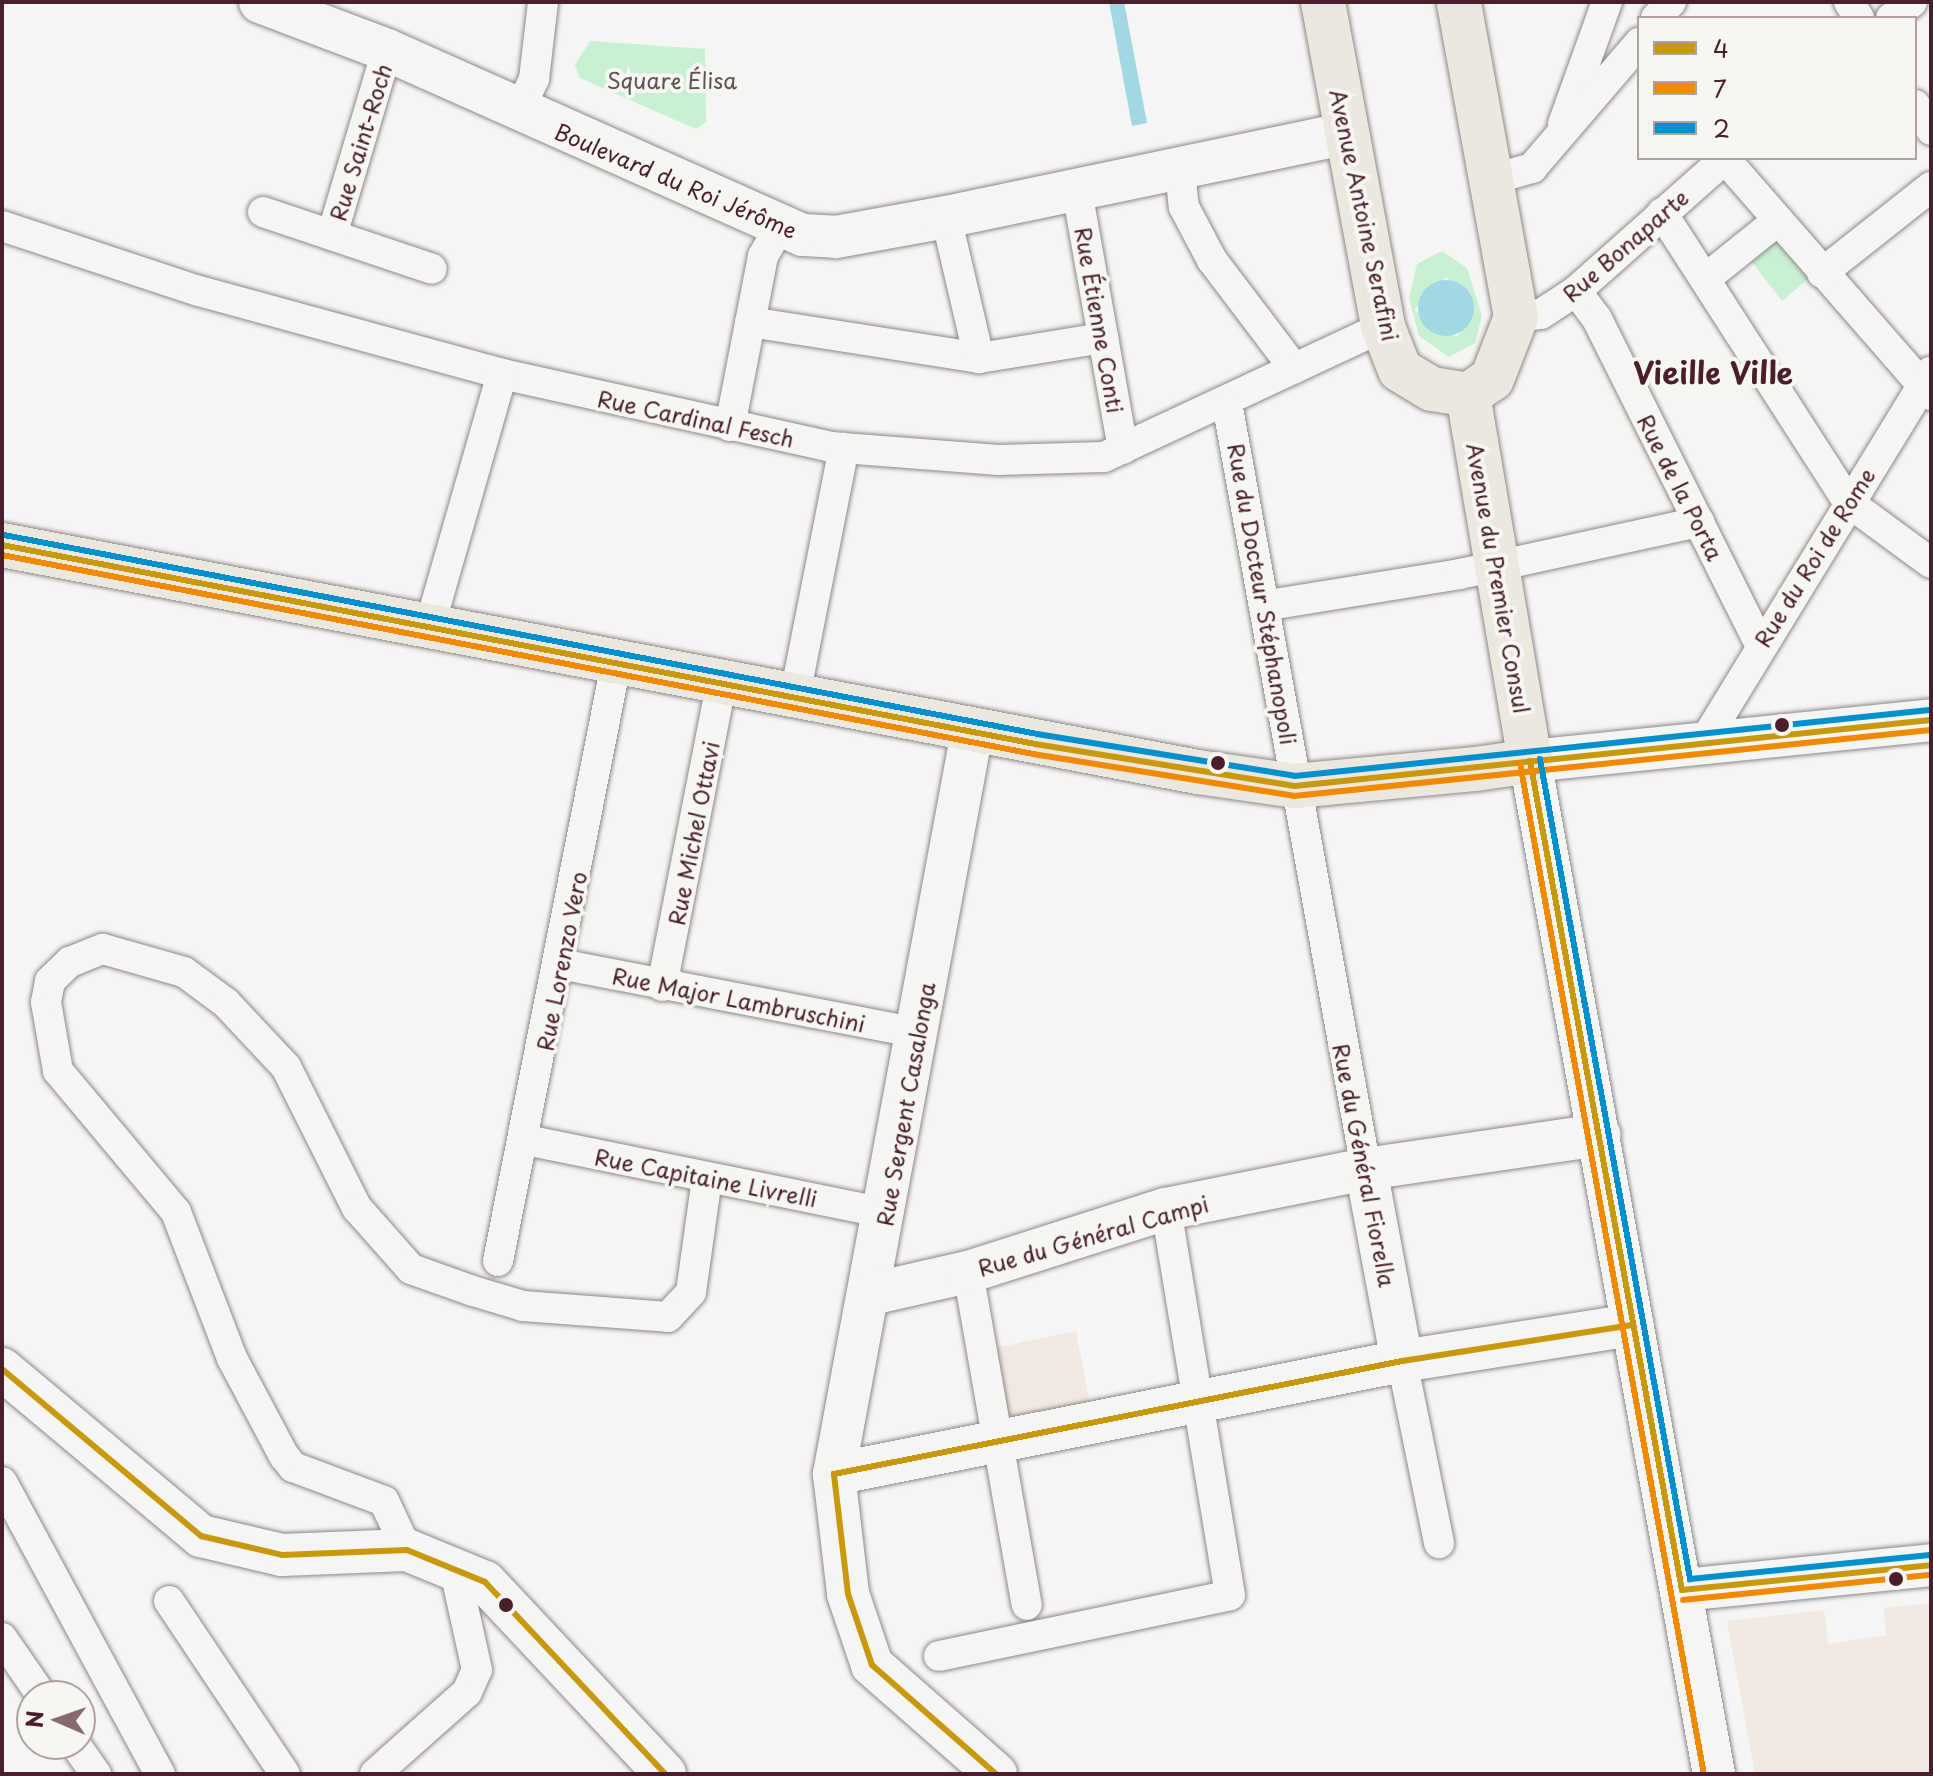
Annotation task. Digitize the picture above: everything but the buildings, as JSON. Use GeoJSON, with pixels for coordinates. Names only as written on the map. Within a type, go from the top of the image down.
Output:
{"type":"FeatureCollection","features":[{"type":"Feature","properties":{"kind":"main road","name":"Boulevard du Roi Jérôme"},"geometry":{"type":"LineString","coordinates":[[260,2],[387,50],[518,112],[780,226],[836,237],[1180,171],[1347,133]]}},
{"type":"Feature","properties":{"kind":"main road","name":"Avenue Antoine Serafini"},"geometry":{"type":"LineString","coordinates":[[1323,2],[1383,327],[1400,370],[1432,389],[1468,395]]}},
{"type":"Feature","properties":{"kind":"main road"},"geometry":{"type":"LineString","coordinates":[[1459,2],[1516,317],[1492,379],[1468,395]]}},
{"type":"Feature","properties":{"kind":"main road","name":"Avenue du Premier Consul"},"geometry":{"type":"LineString","coordinates":[[1468,395],[1530,761]]}},
{"type":"Feature","properties":{"kind":"main road"},"geometry":{"type":"LineString","coordinates":[[2,545],[722,679],[972,732],[1295,786],[1931,720]]}},
{"type":"Feature","properties":{"kind":"main road","name":"Rue Sergent Casalonga"},"geometry":{"type":"LineString","coordinates":[[972,732],[871,1294],[834,1474],[848,1594],[872,1665],[996,1774]]}},
{"type":"Feature","properties":{"kind":"main road"},"geometry":{"type":"LineString","coordinates":[[1530,761],[1714,1774]]}},
{"type":"Feature","properties":{"kind":"main road","name":"Rue du Général Campi"},"geometry":{"type":"LineString","coordinates":[[871,1294],[968,1272],[1166,1209],[1366,1169],[1600,1135]]}},
{"type":"Feature","properties":{"kind":"main road","name":"Rue du Général Fiorella"},"geometry":{"type":"LineString","coordinates":[[1366,1169],[1402,1361]]}},
{"type":"Feature","properties":{"kind":"main road"},"geometry":{"type":"LineString","coordinates":[[834,1474],[1199,1406],[1402,1361],[1632,1325]]}},
{"type":"Feature","properties":{"kind":"main road"},"geometry":{"type":"LineString","coordinates":[[2,1369],[201,1536],[282,1555],[407,1550],[454,1566],[485,1582],[665,1774]]}},
{"type":"Feature","properties":{"kind":"main road"},"geometry":{"type":"LineString","coordinates":[[1682,1590],[1931,1565]]}},
{"type":"Feature","properties":{"kind":"street"},"geometry":{"type":"LineString","coordinates":[[518,112],[534,79],[543,2]]}},
{"type":"Feature","properties":{"kind":"street"},"geometry":{"type":"LineString","coordinates":[[1559,134],[1607,2]]}},
{"type":"Feature","properties":{"kind":"street"},"geometry":{"type":"LineString","coordinates":[[1894,16],[1912,2]]}},
{"type":"Feature","properties":{"kind":"street"},"geometry":{"type":"LineString","coordinates":[[1493,179],[1532,168],[1637,45]]}},
{"type":"Feature","properties":{"kind":"street","name":"Rue Saint-Roch"},"geometry":{"type":"LineString","coordinates":[[332,235],[387,50]]}},
{"type":"Feature","properties":{"kind":"street"},"geometry":{"type":"LineString","coordinates":[[1917,108],[1931,130]]}},
{"type":"Feature","properties":{"kind":"street","name":"Rue Bonaparte"},"geometry":{"type":"LineString","coordinates":[[1516,317],[1541,314],[1576,291],[1724,160]]}},
{"type":"Feature","properties":{"kind":"street"},"geometry":{"type":"LineString","coordinates":[[1728,160],[1776,222],[1928,384]]}},
{"type":"Feature","properties":{"kind":"street"},"geometry":{"type":"LineString","coordinates":[[1180,171],[1184,207],[1212,260],[1294,368]]}},
{"type":"Feature","properties":{"kind":"street"},"geometry":{"type":"LineString","coordinates":[[1822,273],[1931,187]]}},
{"type":"Feature","properties":{"kind":"street","name":"Rue Étienne Conti"},"geometry":{"type":"LineString","coordinates":[[1077,191],[1123,449]]}},
{"type":"Feature","properties":{"kind":"street","name":"Rue Saint-Roch"},"geometry":{"type":"LineString","coordinates":[[263,212],[432,269]]}},
{"type":"Feature","properties":{"kind":"street"},"geometry":{"type":"LineString","coordinates":[[1662,213],[1848,502],[1931,563]]}},
{"type":"Feature","properties":{"kind":"street"},"geometry":{"type":"LineString","coordinates":[[946,217],[979,358]]}},
{"type":"Feature","properties":{"kind":"street"},"geometry":{"type":"LineString","coordinates":[[1705,279],[1776,222]]}},
{"type":"Feature","properties":{"kind":"street","name":"Rue Cardinal Fesch"},"geometry":{"type":"LineString","coordinates":[[2,226],[199,291],[502,374],[730,426],[844,448],[1062,462],[1123,449],[1227,403],[1383,327]]}},
{"type":"Feature","properties":{"kind":"street"},"geometry":{"type":"LineString","coordinates":[[730,426],[763,256],[780,226]]}},
{"type":"Feature","properties":{"kind":"street","name":"Rue de la Porta"},"geometry":{"type":"LineString","coordinates":[[1576,291],[1699,522],[1759,643]]}},
{"type":"Feature","properties":{"kind":"street"},"geometry":{"type":"LineString","coordinates":[[750,322],[979,358],[1103,338]]}},
{"type":"Feature","properties":{"kind":"street"},"geometry":{"type":"LineString","coordinates":[[430,625],[502,374]]}},
{"type":"Feature","properties":{"kind":"street","name":"Rue du Roi de Rome"},"geometry":{"type":"LineString","coordinates":[[1702,745],[1759,643],[1848,502],[1928,384]]}},
{"type":"Feature","properties":{"kind":"street","name":"Rue du Docteur Stéphanopoli"},"geometry":{"type":"LineString","coordinates":[[1227,403],[1269,605],[1295,786]]}},
{"type":"Feature","properties":{"kind":"street"},"geometry":{"type":"LineString","coordinates":[[795,695],[844,448]]}},
{"type":"Feature","properties":{"kind":"street"},"geometry":{"type":"LineString","coordinates":[[1269,605],[1499,564],[1699,522]]}},
{"type":"Feature","properties":{"kind":"street","name":"Rue Lorenzo Vero"},"geometry":{"type":"LineString","coordinates":[[498,1261],[526,1140],[617,659]]}},
{"type":"Feature","properties":{"kind":"street","name":"Rue Michel Ottavi"},"geometry":{"type":"LineString","coordinates":[[662,986],[722,679]]}},
{"type":"Feature","properties":{"kind":"street","name":"Rue du Général Fiorella"},"geometry":{"type":"LineString","coordinates":[[1295,786],[1366,1169]]}},
{"type":"Feature","properties":{"kind":"street"},"geometry":{"type":"LineString","coordinates":[[407,1550],[384,1501],[293,1467],[284,1456],[232,1358],[176,1212],[58,1071],[46,1002],[50,981],[70,962],[103,949],[184,972],[226,1003],[286,1067],[357,1208],[411,1269],[523,1306],[668,1317],[691,1292],[707,1178]]}},
{"type":"Feature","properties":{"kind":"street","name":"Rue Major Lambruschini"},"geometry":{"type":"LineString","coordinates":[[560,964],[918,1033]]}},
{"type":"Feature","properties":{"kind":"street","name":"Rue Capitaine Livrelli"},"geometry":{"type":"LineString","coordinates":[[526,1140],[886,1213]]}},
{"type":"Feature","properties":{"kind":"street"},"geometry":{"type":"LineString","coordinates":[[939,1656],[1033,1640],[1230,1595],[1166,1209]]}},
{"type":"Feature","properties":{"kind":"street"},"geometry":{"type":"LineString","coordinates":[[968,1272],[1027,1605]]}},
{"type":"Feature","properties":{"kind":"street","name":"Rue du Général Fiorella"},"geometry":{"type":"LineString","coordinates":[[1402,1361],[1439,1543]]}},
{"type":"Feature","properties":{"kind":"street"},"geometry":{"type":"LineString","coordinates":[[2,1482],[160,1774]]}},
{"type":"Feature","properties":{"kind":"street"},"geometry":{"type":"LineString","coordinates":[[375,1774],[467,1692],[477,1670],[454,1566]]}},
{"type":"Feature","properties":{"kind":"street"},"geometry":{"type":"LineString","coordinates":[[169,1601],[285,1774]]}},
{"type":"Feature","properties":{"kind":"street"},"geometry":{"type":"LineString","coordinates":[[2,1638],[31,1680]]}},
{"type":"Feature","properties":{"kind":"shaded area"},"geometry":{"type":"Polygon","coordinates":[[[1076,1331],[1091,1410],[1007,1426],[995,1348],[1076,1331]]]}},
{"type":"Feature","properties":{"kind":"shaded area"},"geometry":{"type":"Polygon","coordinates":[[[1931,1603],[1931,1774],[1755,1774],[1727,1621],[1824,1610],[1828,1644],[1886,1635],[1884,1608],[1931,1603]]]}},
{"type":"Feature","properties":{"kind":"green space","name":"Square Élisa"},"geometry":{"type":"Polygon","coordinates":[[[590,41],[705,49],[706,122],[696,129],[580,78],[575,65],[590,41]]]}},
{"type":"Feature","properties":{"kind":"green space"},"geometry":{"type":"Polygon","coordinates":[[[1774,231],[1814,274],[1782,301],[1746,254],[1774,231]]]}},
{"type":"Feature","properties":{"kind":"green space"},"geometry":{"type":"Polygon","coordinates":[[[1442,251],[1467,268],[1482,316],[1475,343],[1449,357],[1419,336],[1409,298],[1417,264],[1442,251]],[[1446,277],[1414,310],[1457,337],[1472,313],[1465,293],[1446,277]]]}},
{"type":"Feature","properties":{"kind":"water"},"geometry":{"type":"Polygon","coordinates":[[[1109,2],[1124,2],[1147,123],[1132,126],[1109,2]]]}},
{"type":"Feature","properties":{"kind":"water"},"geometry":{"type":"Polygon","coordinates":[[[1446,280],[1466,288],[1474,308],[1466,328],[1446,336],[1426,328],[1418,308],[1426,288],[1446,280]]]}},
{"type":"Feature","properties":{"kind":"transit line","name":"2"},"geometry":{"type":"LineString","coordinates":[[4,535],[1037,734],[1295,776],[1930,710]]}},
{"type":"Feature","properties":{"kind":"transit line","name":"4"},"geometry":{"type":"LineString","coordinates":[[2,545],[1035,744],[1295,786],[1931,720]]}},
{"type":"Feature","properties":{"kind":"transit line","name":"7"},"geometry":{"type":"LineString","coordinates":[[2,555],[1033,754],[1294,796],[1931,730]]}},
{"type":"Feature","properties":{"kind":"transit line","name":"2"},"geometry":{"type":"LineString","coordinates":[[1540,759],[1690,1579],[1930,1555]]}},
{"type":"Feature","properties":{"kind":"transit line","name":"4"},"geometry":{"type":"LineString","coordinates":[[1530,761],[1682,1590]]}},
{"type":"Feature","properties":{"kind":"transit line","name":"7"},"geometry":{"type":"LineString","coordinates":[[1520,763],[1704,1774]]}},
{"type":"Feature","properties":{"kind":"transit line","name":"4"},"geometry":{"type":"LineString","coordinates":[[996,1774],[872,1665],[848,1594],[834,1474],[1402,1361],[1632,1325]]}},
{"type":"Feature","properties":{"kind":"transit line","name":"4"},"geometry":{"type":"LineString","coordinates":[[2,1369],[201,1536],[282,1555],[407,1550],[485,1582],[665,1774]]}},
{"type":"Feature","properties":{"kind":"transit line","name":"4"},"geometry":{"type":"LineString","coordinates":[[1682,1590],[1931,1565]]}},
{"type":"Feature","properties":{"kind":"transit line","name":"7"},"geometry":{"type":"LineString","coordinates":[[1683,1600],[1931,1575]]}},
{"type":"Feature","properties":{"kind":"district","name":"Vieille Ville"},"geometry":{"type":"Point","coordinates":[1713,372]}}]}
